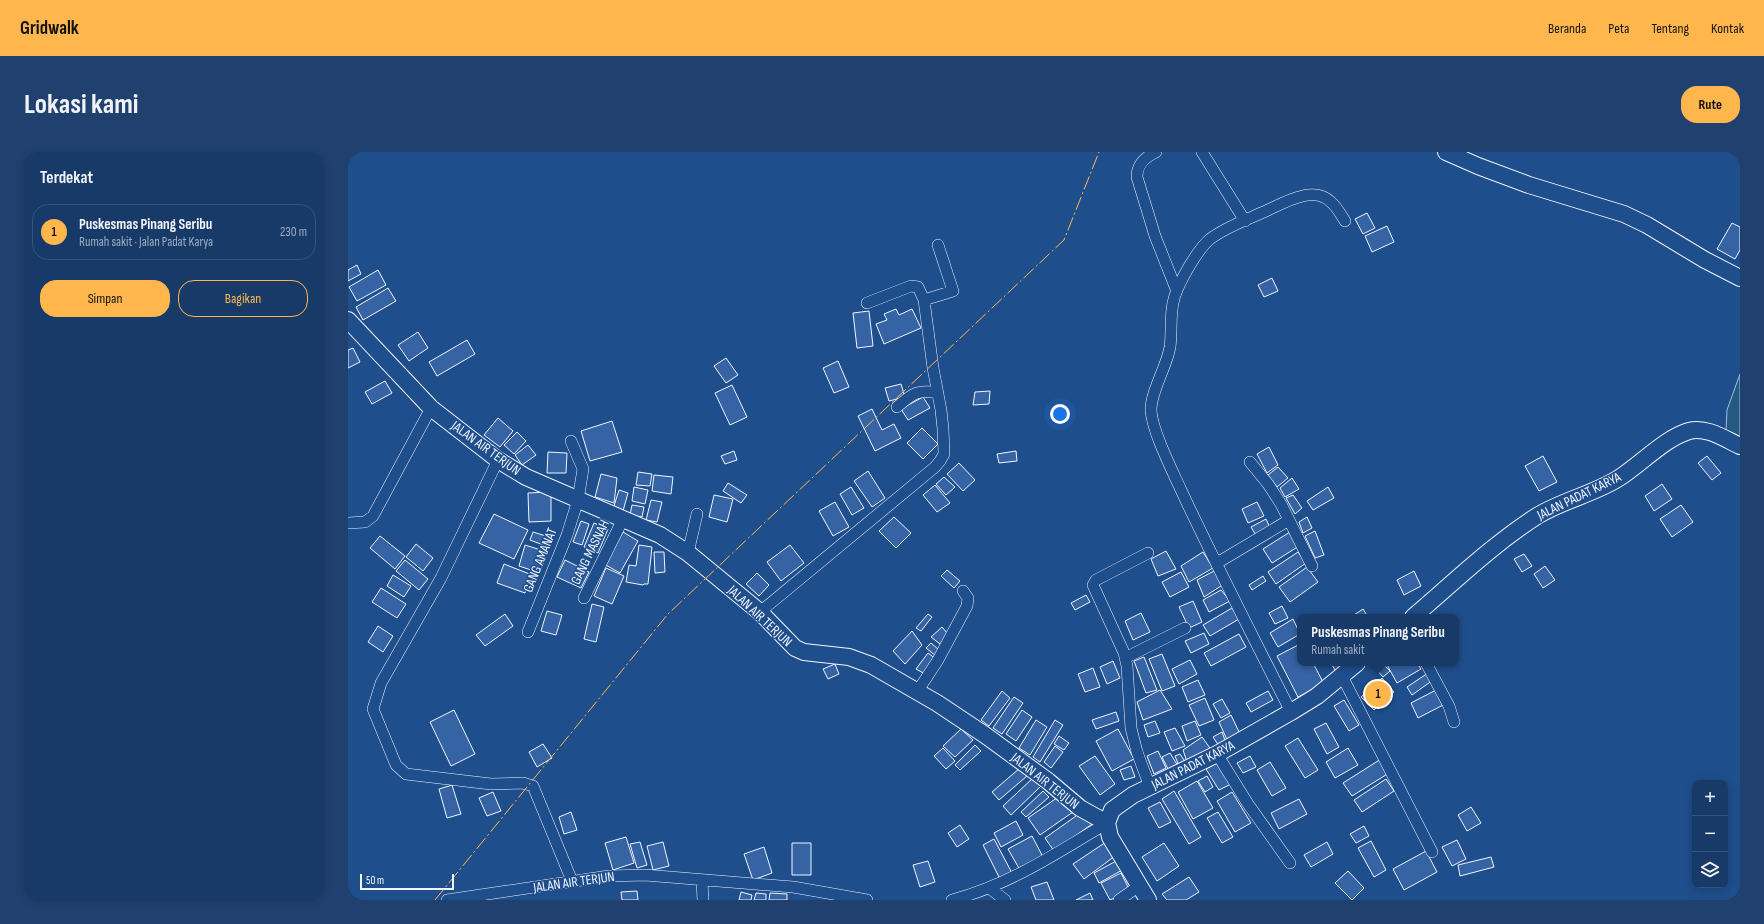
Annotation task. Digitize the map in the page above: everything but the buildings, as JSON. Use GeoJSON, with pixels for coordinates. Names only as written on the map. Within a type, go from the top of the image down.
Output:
{"type":"FeatureCollection","features":[{"type":"Feature","properties":{"kind":"main road"},"geometry":{"type":"LineString","coordinates":[[1446,152],[1529,185],[1624,214],[1740,278]]}},
{"type":"Feature","properties":{"kind":"main road","name":"JALAN AIR TERJUN"},"geometry":{"type":"LineString","coordinates":[[348,320],[431,408],[498,460],[526,477],[660,535],[688,553],[760,612],[785,639],[799,650],[856,659],[871,665],[985,735],[1048,781],[1080,808],[1107,823]]}},
{"type":"Feature","properties":{"kind":"main road","name":"JALAN PADAT KARYA"},"geometry":{"type":"LineString","coordinates":[[1416,614],[1494,548],[1536,517],[1615,481],[1680,435],[1689,431],[1702,429],[1740,446]]}},
{"type":"Feature","properties":{"kind":"main road","name":"JALAN PADAT KARYA"},"geometry":{"type":"LineString","coordinates":[[1107,823],[1109,816],[1117,806],[1150,787],[1217,754],[1292,712],[1312,700],[1354,666]]}},
{"type":"Feature","properties":{"kind":"main road"},"geometry":{"type":"LineString","coordinates":[[1107,823],[1110,837],[1148,900]]}},
{"type":"Feature","properties":{"kind":"street"},"geometry":{"type":"LineString","coordinates":[[1156,152],[1148,155],[1140,164],[1137,169],[1137,177],[1155,236],[1176,289]]}},
{"type":"Feature","properties":{"kind":"street"},"geometry":{"type":"LineString","coordinates":[[1202,152],[1245,221]]}},
{"type":"Feature","properties":{"kind":"street"},"geometry":{"type":"LineString","coordinates":[[1292,712],[1174,475],[1156,430],[1151,413],[1152,404],[1169,354],[1172,334],[1172,304],[1176,289],[1206,243],[1221,232],[1245,221],[1301,197],[1313,195],[1324,197],[1332,202],[1345,221]]}},
{"type":"Feature","properties":{"kind":"street"},"geometry":{"type":"LineString","coordinates":[[924,300],[953,292],[938,245]]}},
{"type":"Feature","properties":{"kind":"street"},"geometry":{"type":"LineString","coordinates":[[760,612],[940,461],[944,454],[941,410],[931,355],[924,300],[918,287],[911,286],[867,304]]}},
{"type":"Feature","properties":{"kind":"street"},"geometry":{"type":"LineString","coordinates":[[897,407],[911,396],[921,391],[938,393]]}},
{"type":"Feature","properties":{"kind":"street"},"geometry":{"type":"LineString","coordinates":[[348,523],[365,522],[373,516],[431,408]]}},
{"type":"Feature","properties":{"kind":"street","name":"GANG AMANAT"},"geometry":{"type":"LineString","coordinates":[[528,632],[567,535],[578,500],[583,469],[571,441]]}},
{"type":"Feature","properties":{"kind":"street"},"geometry":{"type":"LineString","coordinates":[[498,460],[441,578],[381,683],[373,709],[396,764],[406,774],[491,784],[523,783],[533,786],[572,881]]}},
{"type":"Feature","properties":{"kind":"street"},"geometry":{"type":"LineString","coordinates":[[1250,462],[1268,484],[1289,520],[1312,566]]}},
{"type":"Feature","properties":{"kind":"street"},"geometry":{"type":"LineString","coordinates":[[688,553],[697,514]]}},
{"type":"Feature","properties":{"kind":"street","name":"GANG MASNAH"},"geometry":{"type":"LineString","coordinates":[[584,598],[623,519]]}},
{"type":"Feature","properties":{"kind":"street"},"geometry":{"type":"LineString","coordinates":[[1217,563],[1289,520]]}},
{"type":"Feature","properties":{"kind":"street"},"geometry":{"type":"LineString","coordinates":[[1148,553],[1093,582],[1125,658],[1132,732],[1150,787]]}},
{"type":"Feature","properties":{"kind":"street"},"geometry":{"type":"LineString","coordinates":[[917,692],[938,660],[967,606],[968,598],[963,590]]}},
{"type":"Feature","properties":{"kind":"street"},"geometry":{"type":"LineString","coordinates":[[1125,658],[1185,628]]}},
{"type":"Feature","properties":{"kind":"street"},"geometry":{"type":"LineString","coordinates":[[1428,666],[1449,706],[1454,722]]}},
{"type":"Feature","properties":{"kind":"street"},"geometry":{"type":"LineString","coordinates":[[1342,676],[1432,852]]}},
{"type":"Feature","properties":{"kind":"street"},"geometry":{"type":"LineString","coordinates":[[1217,754],[1248,804],[1290,863]]}},
{"type":"Feature","properties":{"kind":"street"},"geometry":{"type":"LineString","coordinates":[[952,900],[989,888],[1040,864],[1107,823]]}},
{"type":"Feature","properties":{"kind":"street","name":"JALAN AIR TERJUN"},"geometry":{"type":"LineString","coordinates":[[448,900],[572,881],[629,875],[702,881],[772,884],[812,889],[830,896],[867,900]]}},
{"type":"Feature","properties":{"kind":"street"},"geometry":{"type":"LineString","coordinates":[[702,881],[703,900]]}},
{"type":"Feature","properties":{"kind":"street"},"geometry":{"type":"LineString","coordinates":[[1119,900],[1139,886]]}},
{"type":"Feature","properties":{"kind":"street"},"geometry":{"type":"LineString","coordinates":[[989,888],[1005,900]]}},
{"type":"Feature","properties":{"kind":"shaded area"},"geometry":{"type":"Polygon","coordinates":[[[1740,374],[1740,437],[1726,430],[1727,410],[1740,374]]]}},
{"type":"Feature","properties":{"kind":"power"},"geometry":{"type":"LineString","coordinates":[[435,900],[668,614],[1064,240],[1099,152]]}},
{"type":"Feature","properties":{"kind":"place","name":"Puskesmas Pinang Seribu"},"geometry":{"type":"Point","coordinates":[1378,694]}}]}
